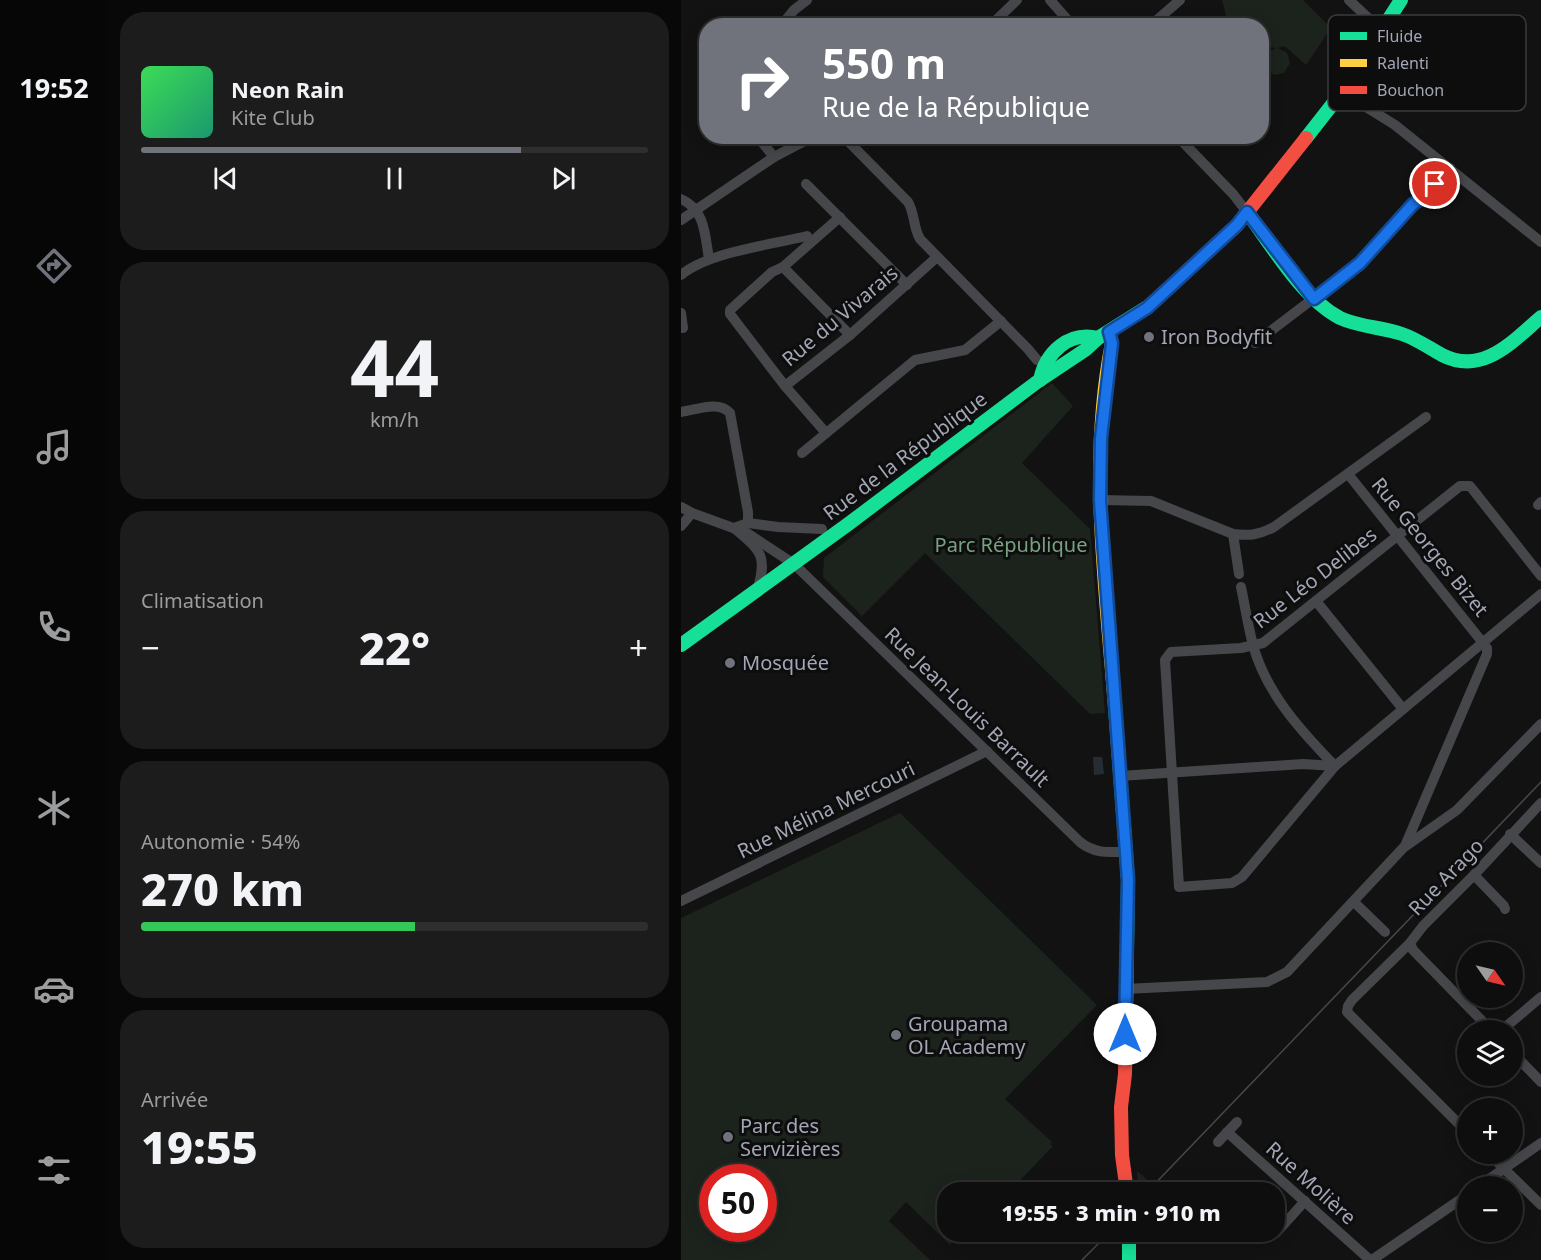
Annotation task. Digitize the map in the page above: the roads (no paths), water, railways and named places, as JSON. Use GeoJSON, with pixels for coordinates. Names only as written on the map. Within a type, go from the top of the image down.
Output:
{"type":"FeatureCollection","features":[{"type":"Feature","properties":{"kind":"main road"},"geometry":{"type":"LineString","coordinates":[[1391,15],[1401,0]]}},
{"type":"Feature","properties":{"kind":"main road"},"geometry":{"type":"LineString","coordinates":[[1051,366],[1085,350],[1147,308],[1237,225],[1328,110]]}},
{"type":"Feature","properties":{"kind":"main road"},"geometry":{"type":"LineString","coordinates":[[1247,212],[1314,299],[1330,312],[1342,318],[1401,333],[1441,356],[1462,363],[1472,363],[1488,358],[1541,317]]}},
{"type":"Feature","properties":{"kind":"main road"},"geometry":{"type":"LineString","coordinates":[[1079,337],[1104,335]]}},
{"type":"Feature","properties":{"kind":"main road"},"geometry":{"type":"LineString","coordinates":[[1104,335],[1104,348],[1110,353],[1101,438],[1100,500],[1128,880],[1125,1074],[1130,1107],[1128,1182]]}},
{"type":"Feature","properties":{"kind":"main road"},"geometry":{"type":"LineString","coordinates":[[1079,337],[1085,342],[1085,350]]}},
{"type":"Feature","properties":{"kind":"main road","name":"Rue de la République"},"geometry":{"type":"LineString","coordinates":[[681,645],[794,564],[1040,380],[1051,366],[1054,352],[1079,337]]}},
{"type":"Feature","properties":{"kind":"main road","name":"Rue de la République"},"geometry":{"type":"LineString","coordinates":[[681,654],[753,603],[794,564]]}},
{"type":"Feature","properties":{"kind":"main road"},"geometry":{"type":"LineString","coordinates":[[1129,1242],[1129,1260]]}},
{"type":"Feature","properties":{"kind":"street"},"geometry":{"type":"LineString","coordinates":[[788,18],[807,0]]}},
{"type":"Feature","properties":{"kind":"street"},"geometry":{"type":"LineString","coordinates":[[998,18],[1017,0]]}},
{"type":"Feature","properties":{"kind":"street"},"geometry":{"type":"LineString","coordinates":[[1050,0],[1066,18]]}},
{"type":"Feature","properties":{"kind":"street"},"geometry":{"type":"LineString","coordinates":[[1160,18],[1181,0]]}},
{"type":"Feature","properties":{"kind":"street"},"geometry":{"type":"LineString","coordinates":[[1349,0],[1365,15]]}},
{"type":"Feature","properties":{"kind":"street"},"geometry":{"type":"LineString","coordinates":[[1374,111],[1450,168],[1541,242]]}},
{"type":"Feature","properties":{"kind":"street"},"geometry":{"type":"LineString","coordinates":[[763,144],[774,157]]}},
{"type":"Feature","properties":{"kind":"street"},"geometry":{"type":"LineString","coordinates":[[681,220],[774,157],[799,144]]}},
{"type":"Feature","properties":{"kind":"street"},"geometry":{"type":"LineString","coordinates":[[851,144],[908,202],[913,209],[915,230],[920,239],[1033,356],[1051,366]]}},
{"type":"Feature","properties":{"kind":"street"},"geometry":{"type":"LineString","coordinates":[[1185,144],[1233,194],[1247,212]]}},
{"type":"Feature","properties":{"kind":"street"},"geometry":{"type":"LineString","coordinates":[[1255,343],[1360,263],[1413,204],[1425,196],[1450,168]]}},
{"type":"Feature","properties":{"kind":"street"},"geometry":{"type":"LineString","coordinates":[[806,184],[907,285]]}},
{"type":"Feature","properties":{"kind":"street"},"geometry":{"type":"LineString","coordinates":[[681,199],[697,209],[701,217],[709,259]]}},
{"type":"Feature","properties":{"kind":"street"},"geometry":{"type":"LineString","coordinates":[[785,386],[730,310],[772,272],[783,267],[840,217]]}},
{"type":"Feature","properties":{"kind":"street"},"geometry":{"type":"LineString","coordinates":[[681,275],[692,266],[709,259],[807,236]]}},
{"type":"Feature","properties":{"kind":"street","name":"Rue du Vivarais"},"geometry":{"type":"LineString","coordinates":[[826,433],[785,386],[850,335],[937,257]]}},
{"type":"Feature","properties":{"kind":"street"},"geometry":{"type":"LineString","coordinates":[[783,267],[850,335]]}},
{"type":"Feature","properties":{"kind":"street"},"geometry":{"type":"LineString","coordinates":[[681,313],[683,328],[681,328]]}},
{"type":"Feature","properties":{"kind":"street"},"geometry":{"type":"LineString","coordinates":[[802,453],[915,360],[965,350],[1001,321]]}},
{"type":"Feature","properties":{"kind":"street"},"geometry":{"type":"LineString","coordinates":[[1028,349],[1054,352]]}},
{"type":"Feature","properties":{"kind":"street"},"geometry":{"type":"LineString","coordinates":[[681,412],[719,405],[730,413],[748,523]]}},
{"type":"Feature","properties":{"kind":"street"},"geometry":{"type":"LineString","coordinates":[[1100,500],[1151,501],[1233,534],[1246,536],[1260,534],[1274,527],[1426,417]]}},
{"type":"Feature","properties":{"kind":"street","name":"Rue Georges Bizet"},"geometry":{"type":"LineString","coordinates":[[1348,474],[1484,642]]}},
{"type":"Feature","properties":{"kind":"street","name":"Rue Léo Delibes"},"geometry":{"type":"LineString","coordinates":[[1335,766],[1242,877],[1232,883],[1179,887],[1165,660],[1171,652],[1254,646],[1263,643],[1460,486],[1470,486],[1541,576]]}},
{"type":"Feature","properties":{"kind":"street","name":"Rue Jean-Louis Barrault"},"geometry":{"type":"LineString","coordinates":[[681,507],[759,539],[794,564],[1086,847],[1099,852],[1126,852]]}},
{"type":"Feature","properties":{"kind":"street"},"geometry":{"type":"LineString","coordinates":[[681,526],[692,513]]}},
{"type":"Feature","properties":{"kind":"street"},"geometry":{"type":"LineString","coordinates":[[757,591],[763,574],[763,563],[756,548],[734,528],[748,523],[822,529]]}},
{"type":"Feature","properties":{"kind":"street"},"geometry":{"type":"LineString","coordinates":[[1233,534],[1239,574]]}},
{"type":"Feature","properties":{"kind":"street"},"geometry":{"type":"LineString","coordinates":[[1241,586],[1254,646],[1267,680],[1295,724],[1335,766]]}},
{"type":"Feature","properties":{"kind":"street"},"geometry":{"type":"LineString","coordinates":[[1120,776],[1303,764],[1335,766],[1541,594]]}},
{"type":"Feature","properties":{"kind":"street"},"geometry":{"type":"LineString","coordinates":[[1316,602],[1403,709]]}},
{"type":"Feature","properties":{"kind":"street"},"geometry":{"type":"LineString","coordinates":[[1405,846],[1487,654],[1484,642]]}},
{"type":"Feature","properties":{"kind":"street"},"geometry":{"type":"LineString","coordinates":[[1125,989],[1267,982],[1287,972],[1405,846],[1457,810],[1541,724]]}},
{"type":"Feature","properties":{"kind":"street","name":"Rue Mélina Mercouri"},"geometry":{"type":"LineString","coordinates":[[681,901],[987,751]]}},
{"type":"Feature","properties":{"kind":"street","name":"Rue Arago"},"geometry":{"type":"LineString","coordinates":[[1481,1020],[1413,950],[1410,943],[1423,926],[1541,802]]}},
{"type":"Feature","properties":{"kind":"street"},"geometry":{"type":"LineString","coordinates":[[1510,834],[1541,863]]}},
{"type":"Feature","properties":{"kind":"street"},"geometry":{"type":"LineString","coordinates":[[1474,875],[1505,909]]}},
{"type":"Feature","properties":{"kind":"street"},"geometry":{"type":"LineString","coordinates":[[1354,902],[1385,932]]}},
{"type":"Feature","properties":{"kind":"street"},"geometry":{"type":"LineString","coordinates":[[1410,943],[1352,1000],[1347,1012],[1457,1122]]}},
{"type":"Feature","properties":{"kind":"street"},"geometry":{"type":"LineString","coordinates":[[1514,1020],[1541,997]]}},
{"type":"Feature","properties":{"kind":"street"},"geometry":{"type":"LineString","coordinates":[[1523,1063],[1541,1082]]}},
{"type":"Feature","properties":{"kind":"street"},"geometry":{"type":"LineString","coordinates":[[1218,1142],[1237,1122]]}},
{"type":"Feature","properties":{"kind":"street","name":"Rue Molière"},"geometry":{"type":"LineString","coordinates":[[1227,1132],[1371,1260]]}},
{"type":"Feature","properties":{"kind":"street"},"geometry":{"type":"LineString","coordinates":[[1494,1176],[1541,1143]]}},
{"type":"Feature","properties":{"kind":"street"},"geometry":{"type":"LineString","coordinates":[[1500,1164],[1541,1205]]}},
{"type":"Feature","properties":{"kind":"street"},"geometry":{"type":"LineString","coordinates":[[1285,1223],[1305,1201]]}},
{"type":"Feature","properties":{"kind":"street"},"geometry":{"type":"LineString","coordinates":[[1371,1260],[1457,1202]]}},
{"type":"Feature","properties":{"kind":"tram line"},"geometry":{"type":"LineString","coordinates":[[1157,1182],[1541,782]]}},
{"type":"Feature","properties":{"kind":"tram line"},"geometry":{"type":"LineString","coordinates":[[1082,1260],[1100,1242]]}},
{"type":"Feature","properties":{"kind":"place","name":"Iron Bodyfit"},"geometry":{"type":"Point","coordinates":[1149,337]}},
{"type":"Feature","properties":{"kind":"place","name":"Mosquée"},"geometry":{"type":"Point","coordinates":[730,663]}},
{"type":"Feature","properties":{"kind":"place","name":"Groupama OL Academy"},"geometry":{"type":"Point","coordinates":[896,1035]}},
{"type":"Feature","properties":{"kind":"place","name":"Parc des Servizières"},"geometry":{"type":"Point","coordinates":[728,1137]}},
{"type":"Feature","properties":{"kind":"park label","name":"Parc République"},"geometry":{"type":"Point","coordinates":[1011,545]}}]}
